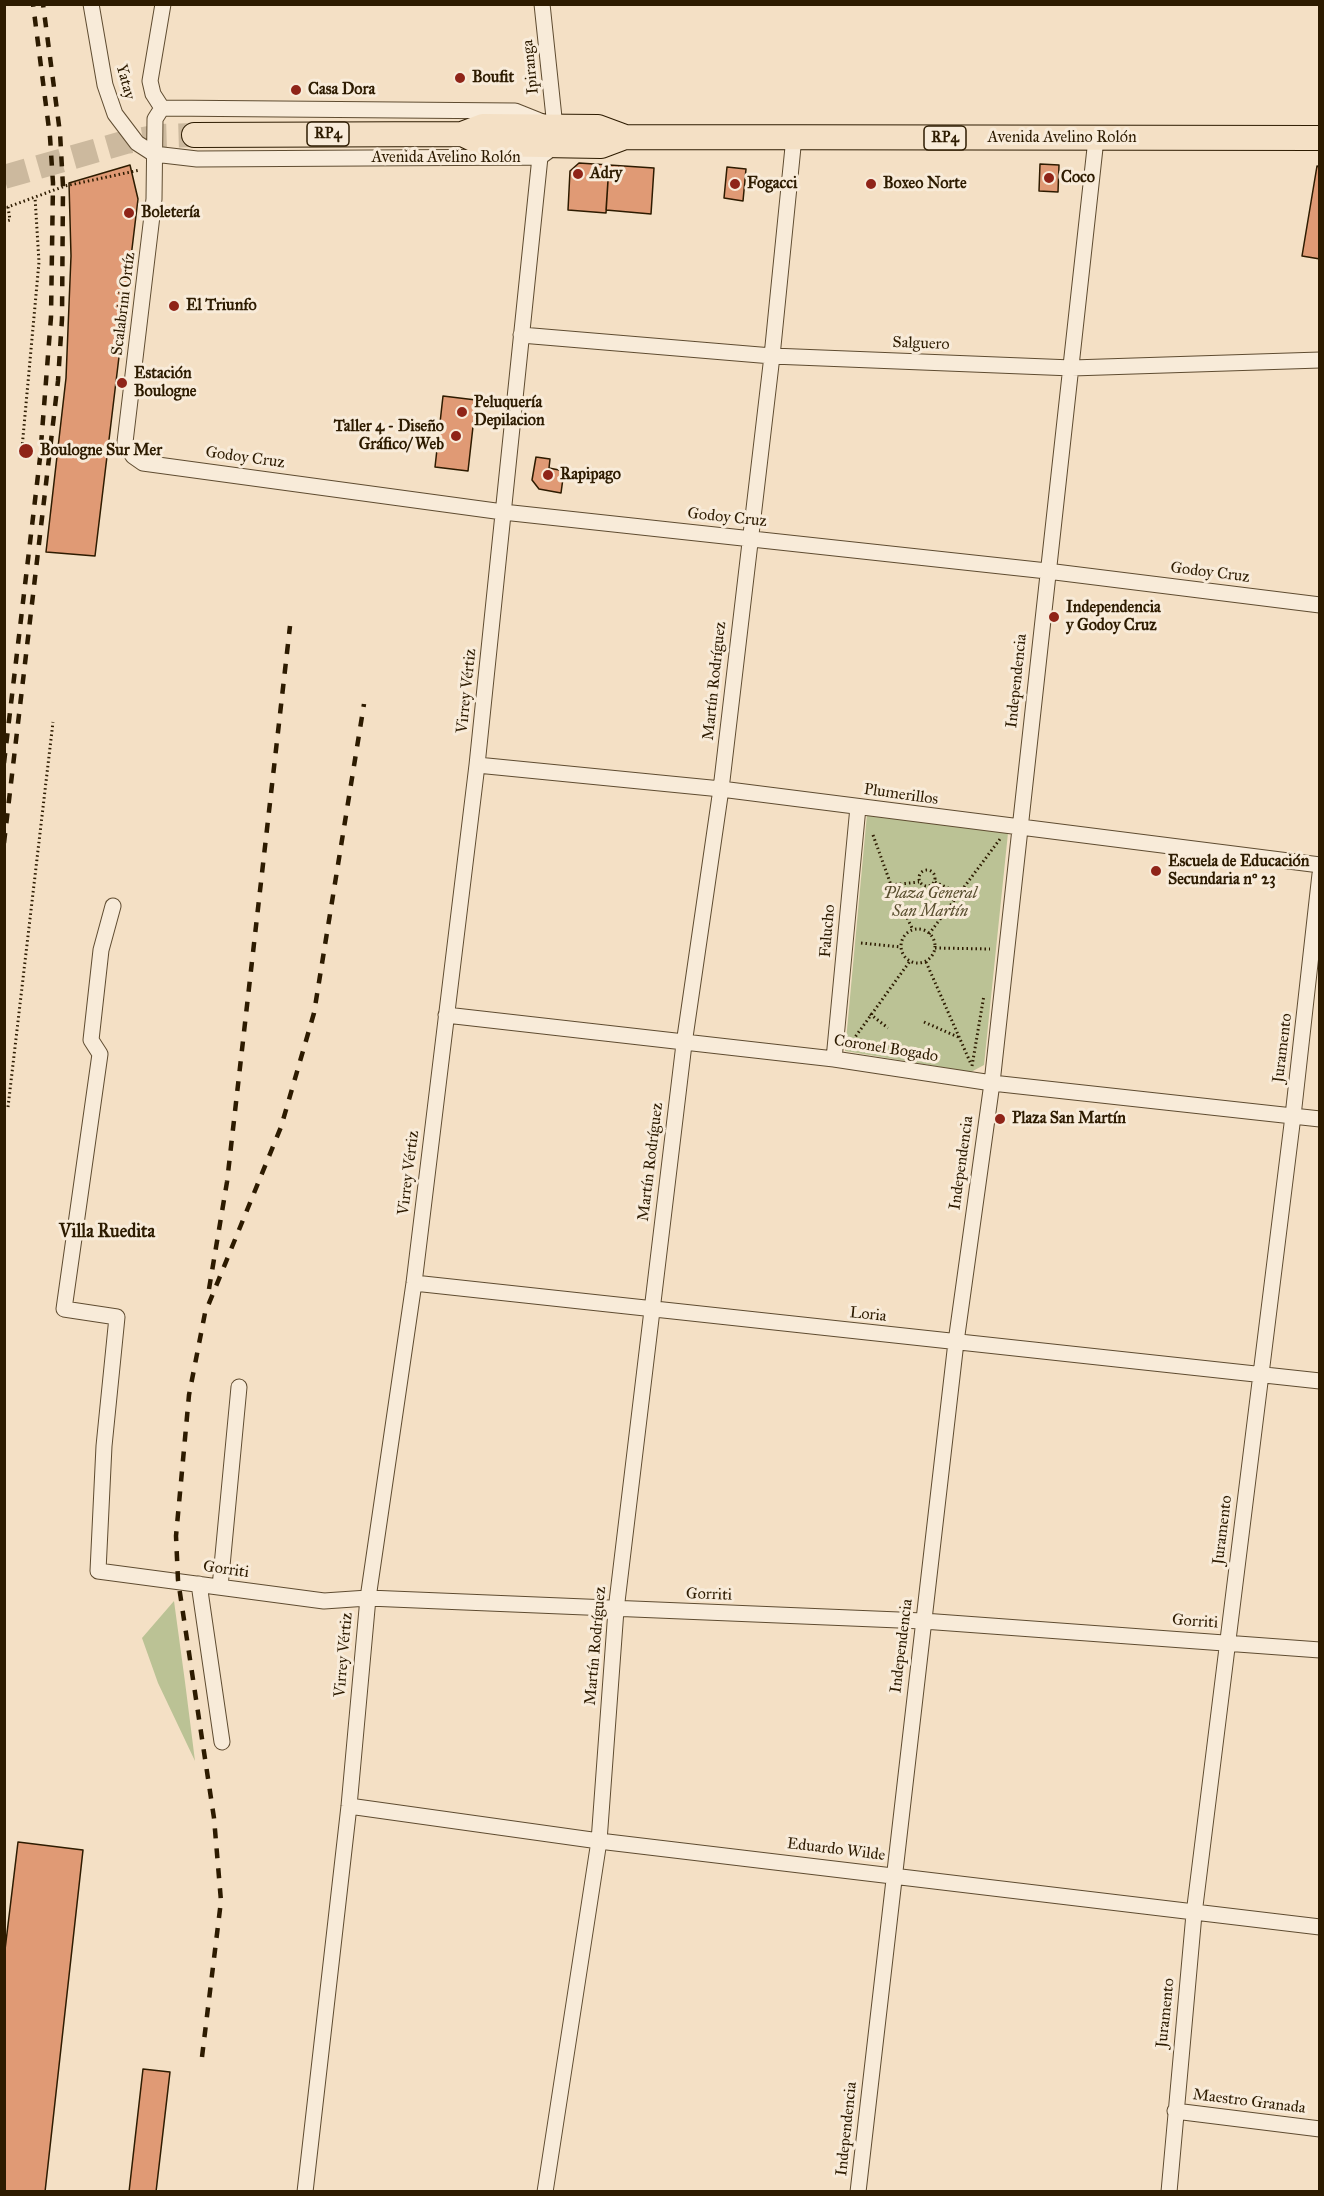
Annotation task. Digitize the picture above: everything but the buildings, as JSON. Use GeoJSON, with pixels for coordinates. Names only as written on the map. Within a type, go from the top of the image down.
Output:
{"type":"FeatureCollection","features":[{"type":"Feature","properties":{"kind":"main road","name":"Avenida Avelino Rolón"},"geometry":{"type":"LineString","coordinates":[[194,135],[462,134],[483,144],[550,143],[601,146],[625,137],[1320,138]]}},
{"type":"Feature","properties":{"kind":"street","name":"Yatay"},"geometry":{"type":"LineString","coordinates":[[92,4],[105,85],[116,114],[137,143],[154,161]]}},
{"type":"Feature","properties":{"kind":"street"},"geometry":{"type":"LineString","coordinates":[[162,108],[153,94],[150,81],[163,4]]}},
{"type":"Feature","properties":{"kind":"street","name":"Ipiranga"},"geometry":{"type":"LineString","coordinates":[[542,4],[550,143]]}},
{"type":"Feature","properties":{"kind":"street","name":"Scalabrini Ortíz"},"geometry":{"type":"LineString","coordinates":[[133,456],[125,442],[154,199],[155,118],[162,108]]}},
{"type":"Feature","properties":{"kind":"street","name":"Avenida Avelino Rolón"},"geometry":{"type":"LineString","coordinates":[[162,108],[515,111],[550,143]]}},
{"type":"Feature","properties":{"kind":"street","name":"Martín Rodríguez"},"geometry":{"type":"LineString","coordinates":[[545,2192],[599,1841],[616,1610],[684,1044],[721,789],[748,539],[772,356],[794,137]]}},
{"type":"Feature","properties":{"kind":"street","name":"Independencia"},"geometry":{"type":"LineString","coordinates":[[858,2192],[956,1342],[992,1083],[1096,139]]}},
{"type":"Feature","properties":{"kind":"street","name":"Avenida Avelino Rolón"},"geometry":{"type":"LineString","coordinates":[[154,161],[550,143]]}},
{"type":"Feature","properties":{"kind":"street","name":"Virrey Vértiz"},"geometry":{"type":"LineString","coordinates":[[304,2192],[349,1806],[368,1598],[414,1283],[477,765],[521,334],[550,143]]}},
{"type":"Feature","properties":{"kind":"street","name":"Salguero"},"geometry":{"type":"LineString","coordinates":[[521,334],[772,356],[1072,368],[1320,360]]}},
{"type":"Feature","properties":{"kind":"street","name":"Godoy Cruz"},"geometry":{"type":"LineString","coordinates":[[133,456],[144,463],[504,512],[1047,571],[1320,605]]}},
{"type":"Feature","properties":{"kind":"street","name":"Plumerillos"},"geometry":{"type":"LineString","coordinates":[[477,765],[721,789],[1320,866]]}},
{"type":"Feature","properties":{"kind":"street","name":"Falucho"},"geometry":{"type":"LineString","coordinates":[[834,1059],[858,807]]}},
{"type":"Feature","properties":{"kind":"street","name":"Juramento"},"geometry":{"type":"LineString","coordinates":[[1168,2192],[1194,1914],[1293,1116],[1320,874]]}},
{"type":"Feature","properties":{"kind":"street","name":"Gorriti"},"geometry":{"type":"LineString","coordinates":[[113,906],[101,950],[91,1040],[100,1053],[64,1309],[117,1317],[104,1446],[98,1570],[324,1601],[368,1598],[923,1621],[1320,1650]]}},
{"type":"Feature","properties":{"kind":"street","name":"Coronel Bogado"},"geometry":{"type":"LineString","coordinates":[[446,1016],[834,1059],[992,1083],[1320,1119]]}},
{"type":"Feature","properties":{"kind":"street","name":"Loria"},"geometry":{"type":"LineString","coordinates":[[414,1283],[1320,1382]]}},
{"type":"Feature","properties":{"kind":"street"},"geometry":{"type":"LineString","coordinates":[[220,1587],[239,1387]]}},
{"type":"Feature","properties":{"kind":"street"},"geometry":{"type":"LineString","coordinates":[[199,1584],[222,1742]]}},
{"type":"Feature","properties":{"kind":"street","name":"Eduardo Wilde"},"geometry":{"type":"LineString","coordinates":[[349,1806],[599,1841],[893,1875],[1194,1914],[1320,1927]]}},
{"type":"Feature","properties":{"kind":"street","name":"Maestro Granada"},"geometry":{"type":"LineString","coordinates":[[1175,2111],[1320,2129]]}},
{"type":"Feature","properties":{"kind":"path"},"geometry":{"type":"LineString","coordinates":[[4,222],[10,220],[8,207],[65,186],[154,161]]}},
{"type":"Feature","properties":{"kind":"path"},"geometry":{"type":"LineString","coordinates":[[22,448],[39,262],[35,197]]}},
{"type":"Feature","properties":{"kind":"path"},"geometry":{"type":"LineString","coordinates":[[8,1107],[53,722]]}},
{"type":"Feature","properties":{"kind":"path"},"geometry":{"type":"LineString","coordinates":[[872,833],[891,885],[913,930],[929,934]]}},
{"type":"Feature","properties":{"kind":"path"},"geometry":{"type":"LineString","coordinates":[[929,934],[1004,836]]}},
{"type":"Feature","properties":{"kind":"path"},"geometry":{"type":"LineString","coordinates":[[920,882],[921,874],[928,870],[935,874],[935,882]]}},
{"type":"Feature","properties":{"kind":"path"},"geometry":{"type":"LineString","coordinates":[[891,885],[920,882],[928,887],[935,882]]}},
{"type":"Feature","properties":{"kind":"path"},"geometry":{"type":"LineString","coordinates":[[935,882],[959,893]]}},
{"type":"Feature","properties":{"kind":"path"},"geometry":{"type":"LineString","coordinates":[[913,930],[904,937],[901,947],[905,958],[910,961],[926,962]]}},
{"type":"Feature","properties":{"kind":"path"},"geometry":{"type":"LineString","coordinates":[[929,934],[935,948]]}},
{"type":"Feature","properties":{"kind":"path"},"geometry":{"type":"LineString","coordinates":[[857,943],[901,947]]}},
{"type":"Feature","properties":{"kind":"path"},"geometry":{"type":"LineString","coordinates":[[935,948],[991,949]]}},
{"type":"Feature","properties":{"kind":"path"},"geometry":{"type":"LineString","coordinates":[[926,962],[935,948]]}},
{"type":"Feature","properties":{"kind":"path"},"geometry":{"type":"LineString","coordinates":[[849,1045],[910,961]]}},
{"type":"Feature","properties":{"kind":"path"},"geometry":{"type":"LineString","coordinates":[[926,962],[972,1067],[971,1080]]}},
{"type":"Feature","properties":{"kind":"path"},"geometry":{"type":"LineString","coordinates":[[870,1014],[888,1028]]}},
{"type":"Feature","properties":{"kind":"path"},"geometry":{"type":"LineString","coordinates":[[924,1022],[960,1038]]}},
{"type":"Feature","properties":{"kind":"green space","name":"Plaza General San Martín"},"geometry":{"type":"Polygon","coordinates":[[[867,814],[1008,833],[984,1065],[971,1072],[845,1051],[867,814]]]}},
{"type":"Feature","properties":{"kind":"green space"},"geometry":{"type":"Polygon","coordinates":[[[174,1601],[195,1761],[158,1683],[142,1638],[174,1601]]]}},
{"type":"Feature","properties":{"kind":"tunnel"},"geometry":{"type":"LineString","coordinates":[[4,177],[126,142],[160,136],[194,135]]}},
{"type":"Feature","properties":{"kind":"railway"},"geometry":{"type":"LineString","coordinates":[[4,763],[40,458],[51,317],[53,183],[50,137],[33,4]]}},
{"type":"Feature","properties":{"kind":"railway"},"geometry":{"type":"LineString","coordinates":[[4,843],[58,381],[62,319],[63,186],[60,133],[43,4]]}},
{"type":"Feature","properties":{"kind":"railway"},"geometry":{"type":"LineString","coordinates":[[209,1289],[227,1182],[290,626]]}},
{"type":"Feature","properties":{"kind":"railway"},"geometry":{"type":"LineString","coordinates":[[202,2057],[221,1901],[214,1818],[178,1580],[176,1536],[189,1395],[205,1313],[281,1127],[314,1013],[364,704]]}},
{"type":"Feature","properties":{"kind":"place","name":"Boufit"},"geometry":{"type":"Point","coordinates":[460,78]}},
{"type":"Feature","properties":{"kind":"place","name":"Casa Dora"},"geometry":{"type":"Point","coordinates":[296,90]}},
{"type":"Feature","properties":{"kind":"place","name":"Adry"},"geometry":{"type":"Point","coordinates":[578,174]}},
{"type":"Feature","properties":{"kind":"place","name":"Coco"},"geometry":{"type":"Point","coordinates":[1049,178]}},
{"type":"Feature","properties":{"kind":"place","name":"Fogacci"},"geometry":{"type":"Point","coordinates":[735,184]}},
{"type":"Feature","properties":{"kind":"place","name":"Boxeo Norte"},"geometry":{"type":"Point","coordinates":[871,184]}},
{"type":"Feature","properties":{"kind":"place","name":"Boletería"},"geometry":{"type":"Point","coordinates":[129,213]}},
{"type":"Feature","properties":{"kind":"place","name":"El Triunfo"},"geometry":{"type":"Point","coordinates":[174,306]}},
{"type":"Feature","properties":{"kind":"place","name":"Estación Boulogne"},"geometry":{"type":"Point","coordinates":[122,383]}},
{"type":"Feature","properties":{"kind":"place","name":"Peluquería Depilacion"},"geometry":{"type":"Point","coordinates":[462,412]}},
{"type":"Feature","properties":{"kind":"place","name":"Taller 4 - Diseño Gráfico/ Web"},"geometry":{"type":"Point","coordinates":[456,436]}},
{"type":"Feature","properties":{"kind":"place","name":"Boulogne Sur Mer"},"geometry":{"type":"Point","coordinates":[26,451]}},
{"type":"Feature","properties":{"kind":"place","name":"Rapipago"},"geometry":{"type":"Point","coordinates":[548,475]}},
{"type":"Feature","properties":{"kind":"place","name":"Independencia y Godoy Cruz"},"geometry":{"type":"Point","coordinates":[1054,617]}},
{"type":"Feature","properties":{"kind":"place","name":"Escuela de Educación Secundaria nº 23"},"geometry":{"type":"Point","coordinates":[1156,871]}},
{"type":"Feature","properties":{"kind":"place","name":"Plaza San Martín"},"geometry":{"type":"Point","coordinates":[1000,1119]}},
{"type":"Feature","properties":{"kind":"district","name":"Villa Ruedita"},"geometry":{"type":"Point","coordinates":[107,1233]}}]}
